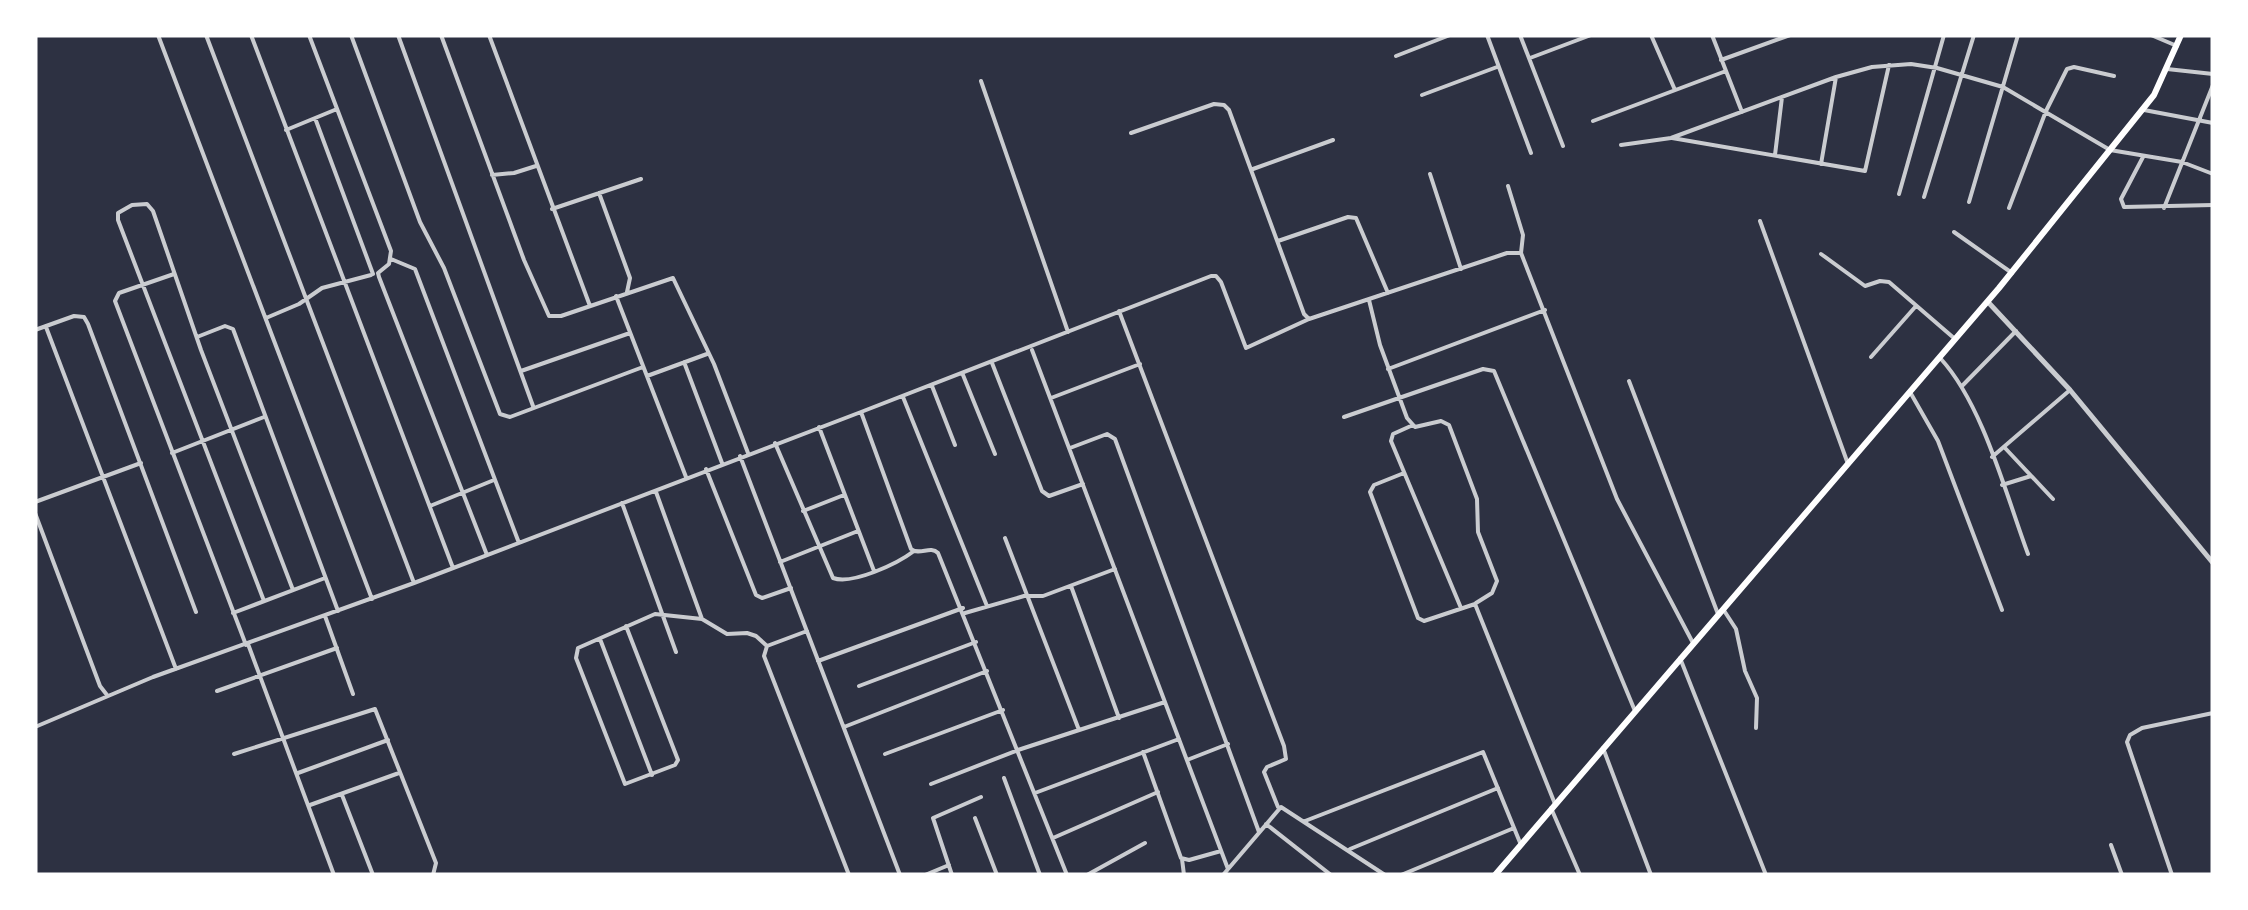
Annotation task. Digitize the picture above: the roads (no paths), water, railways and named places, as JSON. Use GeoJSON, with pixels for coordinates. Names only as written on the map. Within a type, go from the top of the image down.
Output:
{"type":"FeatureCollection","features":[{"type":"Feature","properties":{"kind":"main road"},"geometry":{"type":"LineString","coordinates":[[1495,875],[2012,273],[2142,110],[2168,68],[2182,35]]}},
{"type":"Feature","properties":{"kind":"street"},"geometry":{"type":"LineString","coordinates":[[158,35],[372,598]]}},
{"type":"Feature","properties":{"kind":"street"},"geometry":{"type":"LineString","coordinates":[[206,35],[414,583]]}},
{"type":"Feature","properties":{"kind":"street"},"geometry":{"type":"LineString","coordinates":[[251,35],[453,568]]}},
{"type":"Feature","properties":{"kind":"street"},"geometry":{"type":"LineString","coordinates":[[309,35],[391,259],[415,270],[519,542]]}},
{"type":"Feature","properties":{"kind":"street"},"geometry":{"type":"LineString","coordinates":[[351,35],[420,222],[440,256],[500,414],[510,417],[643,367]]}},
{"type":"Feature","properties":{"kind":"street"},"geometry":{"type":"LineString","coordinates":[[398,35],[534,408]]}},
{"type":"Feature","properties":{"kind":"street"},"geometry":{"type":"LineString","coordinates":[[441,35],[549,316],[561,316],[673,278],[748,453]]}},
{"type":"Feature","properties":{"kind":"street"},"geometry":{"type":"LineString","coordinates":[[490,35],[590,306]]}},
{"type":"Feature","properties":{"kind":"street"},"geometry":{"type":"LineString","coordinates":[[1396,56],[1450,35]]}},
{"type":"Feature","properties":{"kind":"street"},"geometry":{"type":"LineString","coordinates":[[1487,35],[1532,154]]}},
{"type":"Feature","properties":{"kind":"street"},"geometry":{"type":"LineString","coordinates":[[1520,35],[1563,146]]}},
{"type":"Feature","properties":{"kind":"street"},"geometry":{"type":"LineString","coordinates":[[1529,59],[1591,35]]}},
{"type":"Feature","properties":{"kind":"street"},"geometry":{"type":"LineString","coordinates":[[1651,35],[1675,90]]}},
{"type":"Feature","properties":{"kind":"street"},"geometry":{"type":"LineString","coordinates":[[1712,35],[1742,112]]}},
{"type":"Feature","properties":{"kind":"street"},"geometry":{"type":"LineString","coordinates":[[1721,60],[1790,35]]}},
{"type":"Feature","properties":{"kind":"street"},"geometry":{"type":"LineString","coordinates":[[1899,194],[1944,35]]}},
{"type":"Feature","properties":{"kind":"street"},"geometry":{"type":"LineString","coordinates":[[1924,197],[1974,35]]}},
{"type":"Feature","properties":{"kind":"street"},"geometry":{"type":"LineString","coordinates":[[1970,202],[2018,35]]}},
{"type":"Feature","properties":{"kind":"street"},"geometry":{"type":"LineString","coordinates":[[2151,35],[2177,46]]}},
{"type":"Feature","properties":{"kind":"street"},"geometry":{"type":"LineString","coordinates":[[1671,138],[1861,172],[1868,168],[1888,65]]}},
{"type":"Feature","properties":{"kind":"street"},"geometry":{"type":"LineString","coordinates":[[1621,145],[1671,138],[1836,77],[1888,65],[1937,68],[2004,86],[2110,150],[2182,162],[2213,174]]}},
{"type":"Feature","properties":{"kind":"street"},"geometry":{"type":"LineString","coordinates":[[1422,95],[1499,66]]}},
{"type":"Feature","properties":{"kind":"street"},"geometry":{"type":"LineString","coordinates":[[2008,208],[2046,111],[2070,66],[2114,76]]}},
{"type":"Feature","properties":{"kind":"street"},"geometry":{"type":"LineString","coordinates":[[2168,68],[2213,74]]}},
{"type":"Feature","properties":{"kind":"street"},"geometry":{"type":"LineString","coordinates":[[1593,121],[1726,71]]}},
{"type":"Feature","properties":{"kind":"street"},"geometry":{"type":"LineString","coordinates":[[1821,164],[1836,77]]}},
{"type":"Feature","properties":{"kind":"street"},"geometry":{"type":"LineString","coordinates":[[981,81],[1068,332]]}},
{"type":"Feature","properties":{"kind":"street"},"geometry":{"type":"LineString","coordinates":[[2164,208],[2213,85]]}},
{"type":"Feature","properties":{"kind":"street"},"geometry":{"type":"LineString","coordinates":[[1775,155],[1782,97]]}},
{"type":"Feature","properties":{"kind":"street"},"geometry":{"type":"LineString","coordinates":[[1130,133],[1214,104],[1230,110],[1304,314],[1310,319]]}},
{"type":"Feature","properties":{"kind":"street"},"geometry":{"type":"LineString","coordinates":[[286,130],[337,110]]}},
{"type":"Feature","properties":{"kind":"street"},"geometry":{"type":"LineString","coordinates":[[2142,110],[2213,123]]}},
{"type":"Feature","properties":{"kind":"street"},"geometry":{"type":"LineString","coordinates":[[315,118],[487,555]]}},
{"type":"Feature","properties":{"kind":"street"},"geometry":{"type":"LineString","coordinates":[[1252,170],[1333,140]]}},
{"type":"Feature","properties":{"kind":"street"},"geometry":{"type":"LineString","coordinates":[[2142,158],[2122,204],[2130,208],[2213,205]]}},
{"type":"Feature","properties":{"kind":"street"},"geometry":{"type":"LineString","coordinates":[[492,175],[536,166]]}},
{"type":"Feature","properties":{"kind":"street"},"geometry":{"type":"LineString","coordinates":[[1430,174],[1461,269]]}},
{"type":"Feature","properties":{"kind":"street"},"geometry":{"type":"LineString","coordinates":[[552,208],[641,179]]}},
{"type":"Feature","properties":{"kind":"street"},"geometry":{"type":"LineString","coordinates":[[1508,186],[1523,235],[1521,253],[1617,499],[1693,644]]}},
{"type":"Feature","properties":{"kind":"street"},"geometry":{"type":"LineString","coordinates":[[599,193],[630,278],[628,292]]}},
{"type":"Feature","properties":{"kind":"street"},"geometry":{"type":"LineString","coordinates":[[264,602],[118,220],[118,213],[132,205],[147,204],[153,211],[196,337],[292,590]]}},
{"type":"Feature","properties":{"kind":"street"},"geometry":{"type":"LineString","coordinates":[[1277,242],[1348,217],[1356,218],[1388,294]]}},
{"type":"Feature","properties":{"kind":"street"},"geometry":{"type":"LineString","coordinates":[[1760,220],[1848,464]]}},
{"type":"Feature","properties":{"kind":"street"},"geometry":{"type":"LineString","coordinates":[[1954,232],[2012,273]]}},
{"type":"Feature","properties":{"kind":"street"},"geometry":{"type":"LineString","coordinates":[[35,726],[107,695],[414,583],[1216,276],[1246,348],[1310,319],[1507,253],[1521,253]]}},
{"type":"Feature","properties":{"kind":"street"},"geometry":{"type":"LineString","coordinates":[[1822,254],[1865,286],[1880,280],[1889,282],[1955,339]]}},
{"type":"Feature","properties":{"kind":"street"},"geometry":{"type":"LineString","coordinates":[[266,318],[306,300],[322,288],[376,274],[391,259]]}},
{"type":"Feature","properties":{"kind":"street"},"geometry":{"type":"LineString","coordinates":[[175,274],[119,293],[116,301],[334,875]]}},
{"type":"Feature","properties":{"kind":"street"},"geometry":{"type":"LineString","coordinates":[[616,296],[686,477]]}},
{"type":"Feature","properties":{"kind":"street"},"geometry":{"type":"LineString","coordinates":[[1368,300],[1388,369],[1413,425]]}},
{"type":"Feature","properties":{"kind":"street"},"geometry":{"type":"LineString","coordinates":[[1988,302],[2070,390],[2213,563]]}},
{"type":"Feature","properties":{"kind":"street"},"geometry":{"type":"LineString","coordinates":[[1871,357],[1916,306]]}},
{"type":"Feature","properties":{"kind":"street"},"geometry":{"type":"LineString","coordinates":[[1388,369],[1545,310]]}},
{"type":"Feature","properties":{"kind":"street"},"geometry":{"type":"LineString","coordinates":[[1120,312],[1284,746],[1286,759],[1264,772],[1278,807]]}},
{"type":"Feature","properties":{"kind":"street"},"geometry":{"type":"LineString","coordinates":[[35,330],[74,316],[84,318],[196,612]]}},
{"type":"Feature","properties":{"kind":"street"},"geometry":{"type":"LineString","coordinates":[[46,326],[176,669]]}},
{"type":"Feature","properties":{"kind":"street"},"geometry":{"type":"LineString","coordinates":[[196,337],[225,326],[233,329],[338,611]]}},
{"type":"Feature","properties":{"kind":"street"},"geometry":{"type":"LineString","coordinates":[[1963,386],[2016,331]]}},
{"type":"Feature","properties":{"kind":"street"},"geometry":{"type":"LineString","coordinates":[[521,372],[630,333]]}},
{"type":"Feature","properties":{"kind":"street"},"geometry":{"type":"LineString","coordinates":[[1031,348],[1228,869]]}},
{"type":"Feature","properties":{"kind":"street"},"geometry":{"type":"LineString","coordinates":[[647,376],[707,354]]}},
{"type":"Feature","properties":{"kind":"street"},"geometry":{"type":"LineString","coordinates":[[1940,358],[1963,386],[2028,554]]}},
{"type":"Feature","properties":{"kind":"street"},"geometry":{"type":"LineString","coordinates":[[684,362],[722,463]]}},
{"type":"Feature","properties":{"kind":"street"},"geometry":{"type":"LineString","coordinates":[[992,363],[1042,490],[1049,496],[1084,484]]}},
{"type":"Feature","properties":{"kind":"street"},"geometry":{"type":"LineString","coordinates":[[1051,398],[1140,364]]}},
{"type":"Feature","properties":{"kind":"street"},"geometry":{"type":"LineString","coordinates":[[1344,417],[1483,369],[1498,375],[1635,712]]}},
{"type":"Feature","properties":{"kind":"street"},"geometry":{"type":"LineString","coordinates":[[963,375],[995,454]]}},
{"type":"Feature","properties":{"kind":"street"},"geometry":{"type":"LineString","coordinates":[[1629,381],[1720,612],[1736,629],[1745,672],[1757,698],[1756,728]]}},
{"type":"Feature","properties":{"kind":"street"},"geometry":{"type":"LineString","coordinates":[[932,386],[955,444]]}},
{"type":"Feature","properties":{"kind":"street"},"geometry":{"type":"LineString","coordinates":[[1992,457],[2070,390]]}},
{"type":"Feature","properties":{"kind":"street"},"geometry":{"type":"LineString","coordinates":[[1910,392],[1938,440],[2002,610]]}},
{"type":"Feature","properties":{"kind":"street"},"geometry":{"type":"LineString","coordinates":[[902,397],[988,606]]}},
{"type":"Feature","properties":{"kind":"street"},"geometry":{"type":"LineString","coordinates":[[862,412],[914,552]]}},
{"type":"Feature","properties":{"kind":"street"},"geometry":{"type":"LineString","coordinates":[[172,453],[264,417]]}},
{"type":"Feature","properties":{"kind":"street"},"geometry":{"type":"LineString","coordinates":[[1404,473],[1374,484],[1370,492],[1418,618],[1424,622],[1475,604],[1492,593],[1496,581],[1478,532],[1477,499],[1449,424],[1441,421],[1413,425],[1391,437],[1461,608]]}},
{"type":"Feature","properties":{"kind":"street"},"geometry":{"type":"LineString","coordinates":[[819,426],[874,570]]}},
{"type":"Feature","properties":{"kind":"street"},"geometry":{"type":"LineString","coordinates":[[1070,448],[1108,434],[1115,439],[1259,832]]}},
{"type":"Feature","properties":{"kind":"street"},"geometry":{"type":"LineString","coordinates":[[775,442],[832,578],[838,581],[874,570],[914,552],[931,549],[938,553],[1067,875]]}},
{"type":"Feature","properties":{"kind":"street"},"geometry":{"type":"LineString","coordinates":[[2004,447],[2053,500]]}},
{"type":"Feature","properties":{"kind":"street"},"geometry":{"type":"LineString","coordinates":[[740,456],[900,875]]}},
{"type":"Feature","properties":{"kind":"street"},"geometry":{"type":"LineString","coordinates":[[35,502],[141,464]]}},
{"type":"Feature","properties":{"kind":"street"},"geometry":{"type":"LineString","coordinates":[[706,469],[756,595],[762,598],[791,588]]}},
{"type":"Feature","properties":{"kind":"street"},"geometry":{"type":"LineString","coordinates":[[2002,485],[2030,476]]}},
{"type":"Feature","properties":{"kind":"street"},"geometry":{"type":"LineString","coordinates":[[430,506],[494,480]]}},
{"type":"Feature","properties":{"kind":"street"},"geometry":{"type":"LineString","coordinates":[[655,490],[702,619]]}},
{"type":"Feature","properties":{"kind":"street"},"geometry":{"type":"LineString","coordinates":[[803,511],[844,495]]}},
{"type":"Feature","properties":{"kind":"street"},"geometry":{"type":"LineString","coordinates":[[622,503],[676,652]]}},
{"type":"Feature","properties":{"kind":"street"},"geometry":{"type":"LineString","coordinates":[[35,514],[100,686],[107,695]]}},
{"type":"Feature","properties":{"kind":"street"},"geometry":{"type":"LineString","coordinates":[[780,562],[858,531]]}},
{"type":"Feature","properties":{"kind":"street"},"geometry":{"type":"LineString","coordinates":[[1005,538],[1080,730]]}},
{"type":"Feature","properties":{"kind":"street"},"geometry":{"type":"LineString","coordinates":[[818,661],[964,610],[1043,596],[1115,569]]}},
{"type":"Feature","properties":{"kind":"street"},"geometry":{"type":"LineString","coordinates":[[234,614],[325,578]]}},
{"type":"Feature","properties":{"kind":"street"},"geometry":{"type":"LineString","coordinates":[[1071,586],[1120,718]]}},
{"type":"Feature","properties":{"kind":"street"},"geometry":{"type":"LineString","coordinates":[[1475,604],[1580,875]]}},
{"type":"Feature","properties":{"kind":"street"},"geometry":{"type":"LineString","coordinates":[[626,626],[678,760],[676,766],[625,784],[576,658],[578,648],[600,637],[626,626],[662,612],[702,619],[727,634],[747,633],[766,646]]}},
{"type":"Feature","properties":{"kind":"street"},"geometry":{"type":"LineString","coordinates":[[325,616],[353,694]]}},
{"type":"Feature","properties":{"kind":"street"},"geometry":{"type":"LineString","coordinates":[[766,646],[807,631]]}},
{"type":"Feature","properties":{"kind":"street"},"geometry":{"type":"LineString","coordinates":[[600,637],[652,775]]}},
{"type":"Feature","properties":{"kind":"street"},"geometry":{"type":"LineString","coordinates":[[859,686],[976,642]]}},
{"type":"Feature","properties":{"kind":"street"},"geometry":{"type":"LineString","coordinates":[[766,646],[764,656],[849,875]]}},
{"type":"Feature","properties":{"kind":"street"},"geometry":{"type":"LineString","coordinates":[[217,691],[336,648]]}},
{"type":"Feature","properties":{"kind":"street"},"geometry":{"type":"LineString","coordinates":[[1680,658],[1766,875]]}},
{"type":"Feature","properties":{"kind":"street"},"geometry":{"type":"LineString","coordinates":[[844,727],[988,671]]}},
{"type":"Feature","properties":{"kind":"street"},"geometry":{"type":"LineString","coordinates":[[931,784],[1018,750],[1165,702]]}},
{"type":"Feature","properties":{"kind":"street"},"geometry":{"type":"LineString","coordinates":[[234,754],[372,708],[377,711],[436,863],[433,875]]}},
{"type":"Feature","properties":{"kind":"street"},"geometry":{"type":"LineString","coordinates":[[884,754],[1003,710]]}},
{"type":"Feature","properties":{"kind":"street"},"geometry":{"type":"LineString","coordinates":[[2172,875],[2127,742],[2130,735],[2142,728],[2213,713]]}},
{"type":"Feature","properties":{"kind":"street"},"geometry":{"type":"LineString","coordinates":[[1035,793],[1179,739]]}},
{"type":"Feature","properties":{"kind":"street"},"geometry":{"type":"LineString","coordinates":[[296,773],[388,740]]}},
{"type":"Feature","properties":{"kind":"street"},"geometry":{"type":"LineString","coordinates":[[1187,760],[1228,744]]}},
{"type":"Feature","properties":{"kind":"street"},"geometry":{"type":"LineString","coordinates":[[1603,748],[1651,875]]}},
{"type":"Feature","properties":{"kind":"street"},"geometry":{"type":"LineString","coordinates":[[1143,752],[1182,858],[1184,875]]}},
{"type":"Feature","properties":{"kind":"street"},"geometry":{"type":"LineString","coordinates":[[1304,821],[1479,752],[1486,757],[1521,844]]}},
{"type":"Feature","properties":{"kind":"street"},"geometry":{"type":"LineString","coordinates":[[308,806],[399,773]]}},
{"type":"Feature","properties":{"kind":"street"},"geometry":{"type":"LineString","coordinates":[[1004,778],[1040,875]]}},
{"type":"Feature","properties":{"kind":"street"},"geometry":{"type":"LineString","coordinates":[[1347,850],[1498,788]]}},
{"type":"Feature","properties":{"kind":"street"},"geometry":{"type":"LineString","coordinates":[[1052,838],[1158,792]]}},
{"type":"Feature","properties":{"kind":"street"},"geometry":{"type":"LineString","coordinates":[[342,794],[372,875]]}},
{"type":"Feature","properties":{"kind":"street"},"geometry":{"type":"LineString","coordinates":[[952,875],[933,818],[981,797]]}},
{"type":"Feature","properties":{"kind":"street"},"geometry":{"type":"LineString","coordinates":[[1278,807],[1286,808],[1385,875]]}},
{"type":"Feature","properties":{"kind":"street"},"geometry":{"type":"LineString","coordinates":[[1222,875],[1278,807]]}},
{"type":"Feature","properties":{"kind":"street"},"geometry":{"type":"LineString","coordinates":[[975,818],[997,875]]}},
{"type":"Feature","properties":{"kind":"street"},"geometry":{"type":"LineString","coordinates":[[1266,824],[1330,875]]}},
{"type":"Feature","properties":{"kind":"street"},"geometry":{"type":"LineString","coordinates":[[1401,875],[1514,828]]}},
{"type":"Feature","properties":{"kind":"street"},"geometry":{"type":"LineString","coordinates":[[1087,875],[1145,844]]}},
{"type":"Feature","properties":{"kind":"street"},"geometry":{"type":"LineString","coordinates":[[2111,845],[2122,875]]}},
{"type":"Feature","properties":{"kind":"street"},"geometry":{"type":"LineString","coordinates":[[1182,858],[1189,860],[1221,851]]}},
{"type":"Feature","properties":{"kind":"street"},"geometry":{"type":"LineString","coordinates":[[925,875],[949,865]]}},
{"type":"Feature","properties":{"kind":"street"},"geometry":{"type":"LineString","coordinates":[[1368,875],[1374,868]]}}]}
